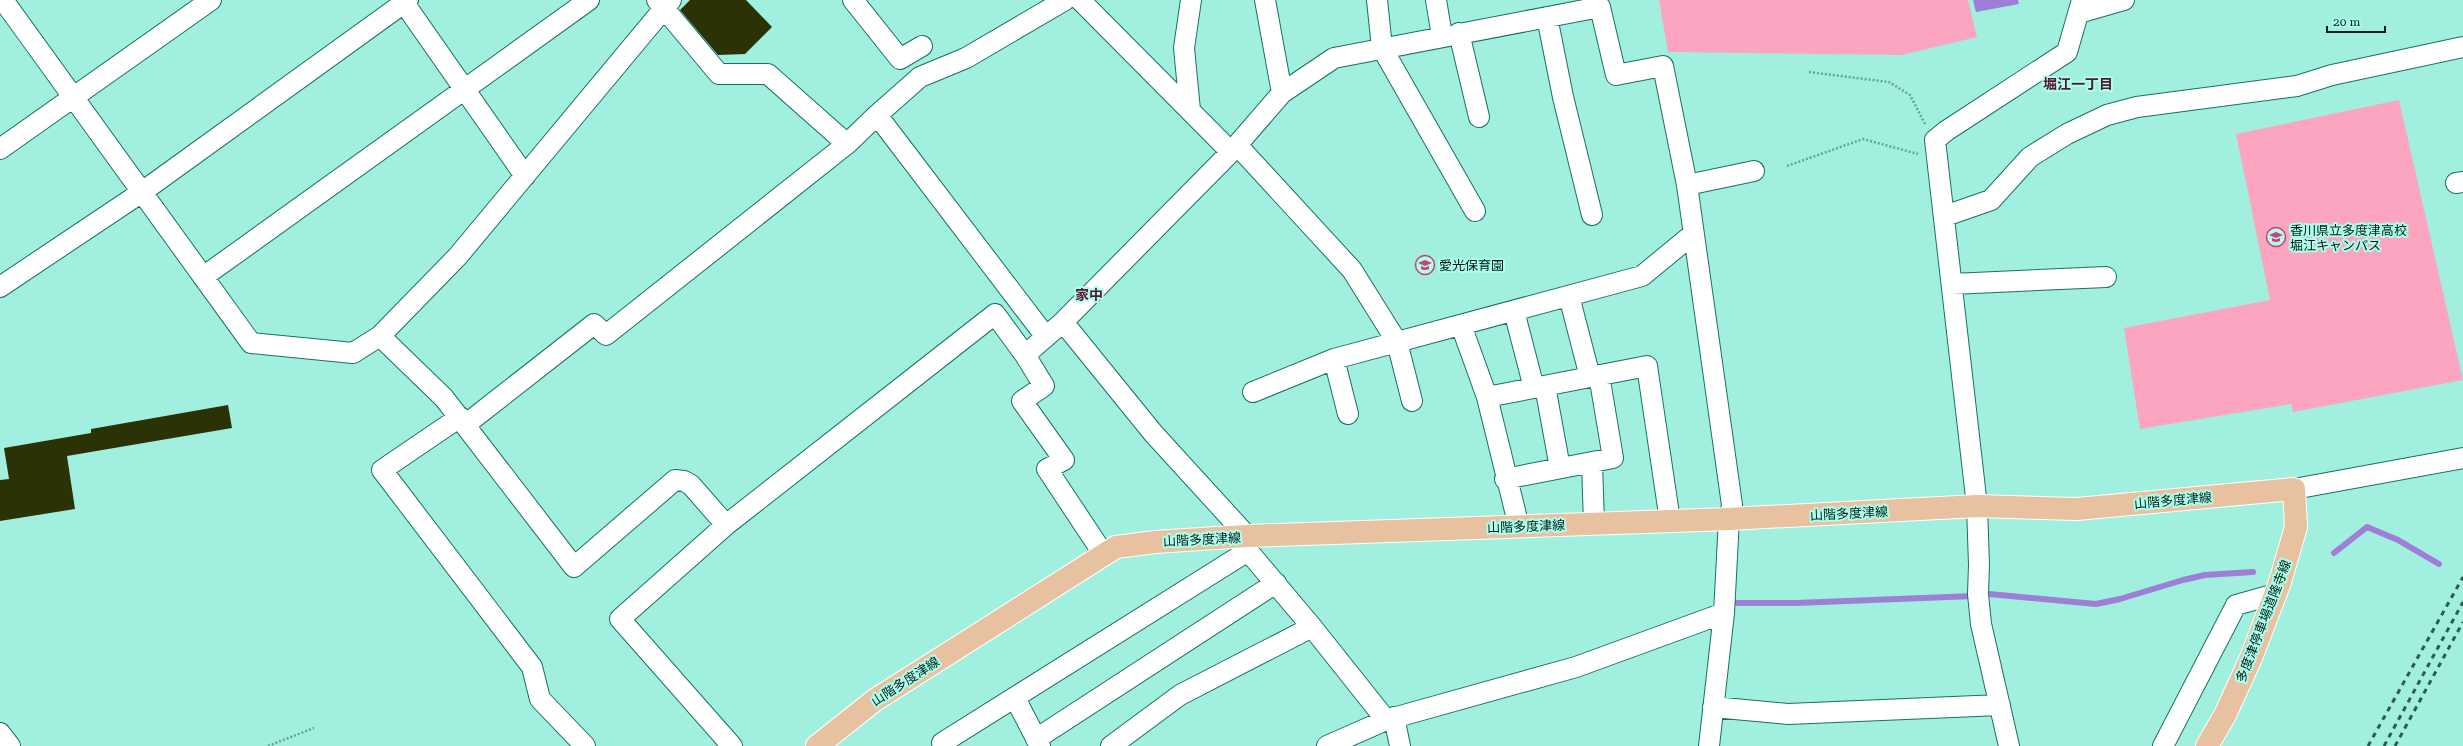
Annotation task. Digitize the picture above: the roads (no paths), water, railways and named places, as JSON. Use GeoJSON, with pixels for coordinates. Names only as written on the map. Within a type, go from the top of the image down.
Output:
{"type":"FeatureCollection","features":[{"type":"Feature","properties":{"kind":"main road","name":"山階多度津線"},"geometry":{"type":"LineString","coordinates":[[817,746],[875,700],[1116,547],[1154,542],[1247,544],[1519,526],[1729,519],[1977,506],[2077,509],[2294,488]]}},
{"type":"Feature","properties":{"kind":"main road","name":"多度津停車場道隆寺線"},"geometry":{"type":"LineString","coordinates":[[2207,746],[2225,714],[2244,672],[2275,594],[2296,527],[2294,488]]}},
{"type":"Feature","properties":{"kind":"street"},"geometry":{"type":"LineString","coordinates":[[0,149],[74,98],[210,0]]}},
{"type":"Feature","properties":{"kind":"street"},"geometry":{"type":"LineString","coordinates":[[203,277],[589,0]]}},
{"type":"Feature","properties":{"kind":"street"},"geometry":{"type":"LineString","coordinates":[[853,0],[900,59],[922,46]]}},
{"type":"Feature","properties":{"kind":"street"},"geometry":{"type":"LineString","coordinates":[[585,746],[540,699],[532,667],[382,470],[462,421],[594,324],[606,335],[847,144],[920,77],[966,58],[1065,0]]}},
{"type":"Feature","properties":{"kind":"street"},"geometry":{"type":"LineString","coordinates":[[1080,0],[1190,110],[1234,149],[1352,270],[1397,342],[1412,401]]}},
{"type":"Feature","properties":{"kind":"street"},"geometry":{"type":"LineString","coordinates":[[1190,110],[1184,48],[1191,0]]}},
{"type":"Feature","properties":{"kind":"street"},"geometry":{"type":"LineString","coordinates":[[1265,0],[1282,93]]}},
{"type":"Feature","properties":{"kind":"street"},"geometry":{"type":"LineString","coordinates":[[1377,0],[1382,48],[1475,211]]}},
{"type":"Feature","properties":{"kind":"street"},"geometry":{"type":"LineString","coordinates":[[1436,0],[1451,34],[1479,117]]}},
{"type":"Feature","properties":{"kind":"street"},"geometry":{"type":"LineString","coordinates":[[2009,746],[1981,624],[1978,594],[1979,565],[1977,506],[1945,216],[1935,146],[1946,131],[2067,52],[2080,7],[2124,0]]}},
{"type":"Feature","properties":{"kind":"street"},"geometry":{"type":"LineString","coordinates":[[0,287],[142,192],[405,1],[464,90],[525,176]]}},
{"type":"Feature","properties":{"kind":"street"},"geometry":{"type":"LineString","coordinates":[[6,4],[251,343],[353,354],[380,336],[458,256],[525,176],[664,3],[719,74],[768,74],[847,144]]}},
{"type":"Feature","properties":{"kind":"street"},"geometry":{"type":"LineString","coordinates":[[1025,355],[1063,322],[1234,149],[1282,93],[1334,58],[1451,34],[1600,7],[1616,75],[1663,66],[1687,185],[1732,505],[1729,519],[1724,613],[1709,746]]}},
{"type":"Feature","properties":{"kind":"street"},"geometry":{"type":"LineString","coordinates":[[1548,17],[1563,97],[1592,215]]}},
{"type":"Feature","properties":{"kind":"street"},"geometry":{"type":"LineString","coordinates":[[1945,216],[1991,200],[2030,158],[2067,134],[2106,115],[2137,107],[2297,86],[2332,75],[2463,47]]}},
{"type":"Feature","properties":{"kind":"street"},"geometry":{"type":"LineString","coordinates":[[877,116],[1046,337]]}},
{"type":"Feature","properties":{"kind":"street"},"geometry":{"type":"LineString","coordinates":[[1687,185],[1754,171]]}},
{"type":"Feature","properties":{"kind":"street"},"geometry":{"type":"LineString","coordinates":[[1253,392],[1334,359],[1642,276],[1694,234]]}},
{"type":"Feature","properties":{"kind":"street"},"geometry":{"type":"LineString","coordinates":[[1952,284],[2106,277]]}},
{"type":"Feature","properties":{"kind":"street"},"geometry":{"type":"LineString","coordinates":[[1506,479],[1613,458],[1595,376],[1569,296]]}},
{"type":"Feature","properties":{"kind":"street"},"geometry":{"type":"LineString","coordinates":[[1514,311],[1540,387],[1560,468]]}},
{"type":"Feature","properties":{"kind":"street"},"geometry":{"type":"LineString","coordinates":[[732,746],[620,619],[726,525],[995,314],[1025,355],[1044,386],[1022,401],[1064,460],[1047,469],[1104,555]]}},
{"type":"Feature","properties":{"kind":"street"},"geometry":{"type":"LineString","coordinates":[[1063,322],[1154,434],[1247,544],[1276,583],[1312,627],[1390,719],[1400,746]]}},
{"type":"Feature","properties":{"kind":"street"},"geometry":{"type":"LineString","coordinates":[[1461,325],[1487,397],[1506,479],[1519,526]]}},
{"type":"Feature","properties":{"kind":"street"},"geometry":{"type":"LineString","coordinates":[[380,336],[444,398],[574,567],[675,480],[684,481],[691,485],[726,525]]}},
{"type":"Feature","properties":{"kind":"street"},"geometry":{"type":"LineString","coordinates":[[1334,359],[1348,414]]}},
{"type":"Feature","properties":{"kind":"street"},"geometry":{"type":"LineString","coordinates":[[1487,397],[1647,366],[1670,521]]}},
{"type":"Feature","properties":{"kind":"street"},"geometry":{"type":"LineString","coordinates":[[2294,488],[2463,458]]}},
{"type":"Feature","properties":{"kind":"street"},"geometry":{"type":"LineString","coordinates":[[1592,462],[1594,524]]}},
{"type":"Feature","properties":{"kind":"street"},"geometry":{"type":"LineString","coordinates":[[942,743],[1015,698],[1247,544]]}},
{"type":"Feature","properties":{"kind":"street"},"geometry":{"type":"LineString","coordinates":[[1015,698],[1038,743],[1276,583]]}},
{"type":"Feature","properties":{"kind":"street"},"geometry":{"type":"LineString","coordinates":[[2163,746],[2236,605],[2275,594]]}},
{"type":"Feature","properties":{"kind":"street"},"geometry":{"type":"LineString","coordinates":[[1328,746],[1390,719],[1576,668],[1724,613]]}},
{"type":"Feature","properties":{"kind":"street"},"geometry":{"type":"LineString","coordinates":[[1111,746],[1180,695],[1312,627]]}},
{"type":"Feature","properties":{"kind":"street"},"geometry":{"type":"LineString","coordinates":[[1713,707],[1788,714],[2000,705]]}},
{"type":"Feature","properties":{"kind":"street"},"geometry":{"type":"LineString","coordinates":[[0,734],[10,746]]}},
{"type":"Feature","properties":{"kind":"waterway"},"geometry":{"type":"LineString","coordinates":[[2334,553],[2367,527],[2398,540],[2439,564]]}},
{"type":"Feature","properties":{"kind":"waterway"},"geometry":{"type":"LineString","coordinates":[[1989,594],[2096,604],[2120,599],[2205,575],[2253,572]]}},
{"type":"Feature","properties":{"kind":"waterway"},"geometry":{"type":"LineString","coordinates":[[1731,603],[1796,603],[1974,596]]}},
{"type":"Feature","properties":{"kind":"railway"},"geometry":{"type":"LineString","coordinates":[[2368,746],[2463,577]]}},
{"type":"Feature","properties":{"kind":"railway"},"geometry":{"type":"LineString","coordinates":[[2384,746],[2463,602]]}},
{"type":"Feature","properties":{"kind":"railway"},"geometry":{"type":"LineString","coordinates":[[2395,746],[2463,622]]}},
{"type":"Feature","properties":{"kind":"place","name":"香川県立多度津高校 堀江キャンパス"},"geometry":{"type":"Point","coordinates":[2276,237]}},
{"type":"Feature","properties":{"kind":"place","name":"愛光保育園"},"geometry":{"type":"Point","coordinates":[1425,265]}},
{"type":"Feature","properties":{"kind":"district","name":"堀江一丁目"},"geometry":{"type":"Point","coordinates":[2078,84]}},
{"type":"Feature","properties":{"kind":"district","name":"家中"},"geometry":{"type":"Point","coordinates":[1089,295]}}]}
